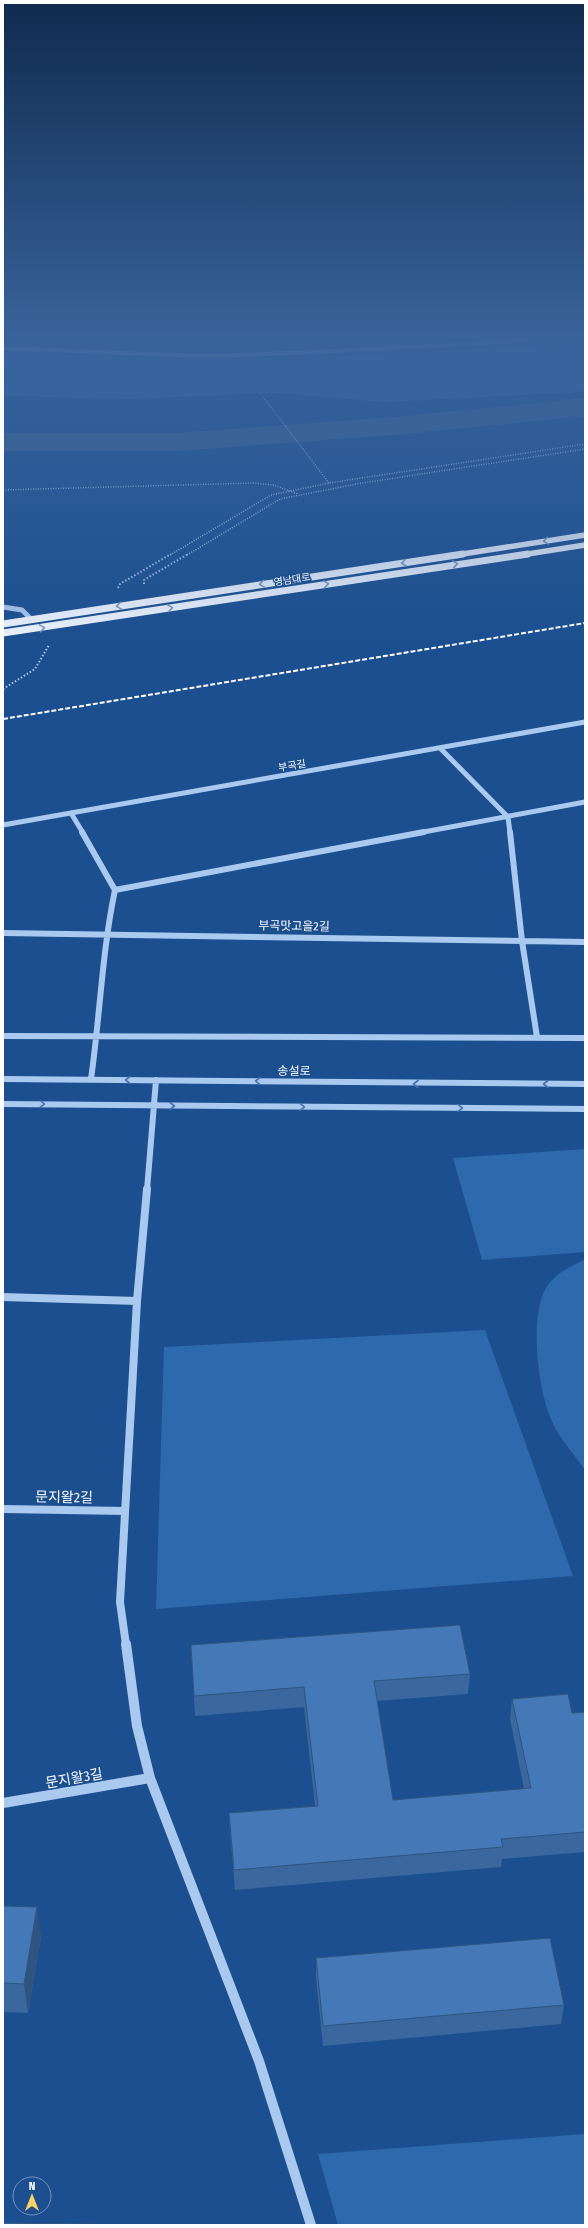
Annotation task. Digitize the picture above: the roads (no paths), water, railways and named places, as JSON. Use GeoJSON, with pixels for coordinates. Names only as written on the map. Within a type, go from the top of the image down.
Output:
{"type":"FeatureCollection","features":[{"type":"Feature","properties":{"kind":"main road","name":"영남대로"},"geometry":{"type":"LineString","coordinates":[[3,624],[585,535]]}},
{"type":"Feature","properties":{"kind":"main road","name":"영남대로"},"geometry":{"type":"LineString","coordinates":[[3,634],[585,544]]}},
{"type":"Feature","properties":{"kind":"street"},"geometry":{"type":"LineString","coordinates":[[3,607],[22,610],[32,620]]}},
{"type":"Feature","properties":{"kind":"street","name":"부곡길"},"geometry":{"type":"LineString","coordinates":[[3,825],[585,722]]}},
{"type":"Feature","properties":{"kind":"street"},"geometry":{"type":"LineString","coordinates":[[440,748],[508,816],[522,941],[537,1037]]}},
{"type":"Feature","properties":{"kind":"street"},"geometry":{"type":"LineString","coordinates":[[115,890],[585,802]]}},
{"type":"Feature","properties":{"kind":"street"},"geometry":{"type":"LineString","coordinates":[[71,813],[115,890],[106,933],[97,1036],[91,1080]]}},
{"type":"Feature","properties":{"kind":"street","name":"부곡맛고을2길"},"geometry":{"type":"LineString","coordinates":[[3,933],[106,933],[585,942]]}},
{"type":"Feature","properties":{"kind":"street"},"geometry":{"type":"LineString","coordinates":[[3,1036],[585,1038]]}},
{"type":"Feature","properties":{"kind":"street","name":"송설로"},"geometry":{"type":"LineString","coordinates":[[3,1079],[585,1084]]}},
{"type":"Feature","properties":{"kind":"street"},"geometry":{"type":"LineString","coordinates":[[156,1080],[137,1301],[120,1602],[137,1726],[150,1778],[258,2061],[311,2225]]}},
{"type":"Feature","properties":{"kind":"street"},"geometry":{"type":"LineString","coordinates":[[3,1104],[585,1109]]}},
{"type":"Feature","properties":{"kind":"street"},"geometry":{"type":"LineString","coordinates":[[3,1297],[137,1301]]}},
{"type":"Feature","properties":{"kind":"street","name":"문지왈2길"},"geometry":{"type":"LineString","coordinates":[[3,1509],[125,1511]]}},
{"type":"Feature","properties":{"kind":"street","name":"문지왈3길"},"geometry":{"type":"LineString","coordinates":[[3,1803],[150,1778]]}},
{"type":"Feature","properties":{"kind":"waterway"},"geometry":{"type":"LineString","coordinates":[[3,442],[176,442],[204,440]]}},
{"type":"Feature","properties":{"kind":"railway"},"geometry":{"type":"LineString","coordinates":[[3,719],[585,623]]}}]}
